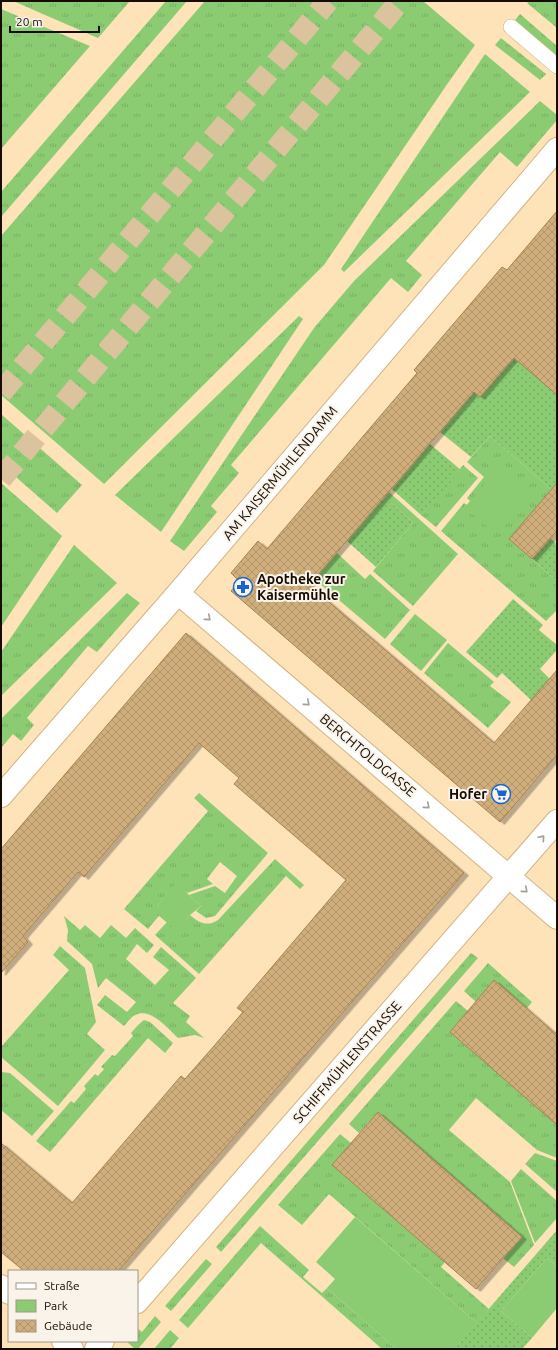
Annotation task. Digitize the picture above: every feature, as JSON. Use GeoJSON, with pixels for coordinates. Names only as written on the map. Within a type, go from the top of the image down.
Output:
{"type":"FeatureCollection","features":[{"type":"Feature","properties":{"kind":"street","name":"AM KAISERMÜHLENDAMM"},"geometry":{"type":"LineString","coordinates":[[1,796],[178,593],[557,149]]}},
{"type":"Feature","properties":{"kind":"street","name":"BERCHTOLDGASSE"},"geometry":{"type":"LineString","coordinates":[[178,593],[557,918]]}},
{"type":"Feature","properties":{"kind":"street","name":"SCHIFFMÜHLENSTRASSE"},"geometry":{"type":"LineString","coordinates":[[138,1301],[557,821]]}},
{"type":"Feature","properties":{"kind":"street"},"geometry":{"type":"LineString","coordinates":[[64,1342],[72,1349]]}},
{"type":"Feature","properties":{"kind":"lane"},"geometry":{"type":"LineString","coordinates":[[510,28],[557,66]]}},
{"type":"Feature","properties":{"kind":"green space"},"geometry":{"type":"Polygon","coordinates":[[[13,1],[130,1],[98,38],[13,1]]]}},
{"type":"Feature","properties":{"kind":"green space"},"geometry":{"type":"Polygon","coordinates":[[[166,1],[187,1],[1,217],[1,192],[166,1]]]}},
{"type":"Feature","properties":{"kind":"green space"},"geometry":{"type":"Polygon","coordinates":[[[205,1],[423,1],[475,45],[324,265],[104,484],[1,395],[1,236],[205,1]]]}},
{"type":"Feature","properties":{"kind":"green space"},"geometry":{"type":"Polygon","coordinates":[[[530,1],[557,1],[557,28],[527,3],[530,1]]]}},
{"type":"Feature","properties":{"kind":"green space"},"geometry":{"type":"Polygon","coordinates":[[[1,9],[90,46],[1,149],[1,9]]]}},
{"type":"Feature","properties":{"kind":"green space"},"geometry":{"type":"Polygon","coordinates":[[[520,14],[557,46],[557,56],[515,20],[520,14]]]}},
{"type":"Feature","properties":{"kind":"green space"},"geometry":{"type":"Polygon","coordinates":[[[501,38],[546,74],[540,80],[495,45],[501,38]]]}},
{"type":"Feature","properties":{"kind":"green space"},"geometry":{"type":"Polygon","coordinates":[[[485,54],[530,92],[344,272],[341,269],[485,54]]]}},
{"type":"Feature","properties":{"kind":"green space"},"geometry":{"type":"Polygon","coordinates":[[[540,101],[557,115],[557,120],[517,167],[500,152],[406,261],[422,275],[408,292],[391,278],[231,465],[239,473],[211,506],[217,512],[184,551],[170,541],[314,328],[354,281],[540,101]]]}},
{"type":"Feature","properties":{"kind":"green space"},"geometry":{"type":"Polygon","coordinates":[[[299,316],[303,319],[161,532],[115,495],[299,316]]]}},
{"type":"Feature","properties":{"kind":"green space"},"geometry":{"type":"Polygon","coordinates":[[[535,333],[557,395],[557,484],[552,490],[490,436],[471,457],[440,432],[474,392],[480,397],[535,333]]]}},
{"type":"Feature","properties":{"kind":"green space"},"geometry":{"type":"Polygon","coordinates":[[[1,414],[82,485],[57,513],[1,464],[1,414]]]}},
{"type":"Feature","properties":{"kind":"green space"},"geometry":{"type":"Polygon","coordinates":[[[490,436],[552,490],[509,539],[557,581],[557,610],[546,621],[441,531],[464,503],[467,505],[470,501],[467,498],[484,477],[467,462],[490,436]]]}},
{"type":"Feature","properties":{"kind":"green space"},"geometry":{"type":"Polygon","coordinates":[[[430,444],[461,470],[421,515],[392,489],[430,444]]]}},
{"type":"Feature","properties":{"kind":"green space"},"geometry":{"type":"Polygon","coordinates":[[[463,465],[478,478],[436,527],[421,515],[463,465]]]}},
{"type":"Feature","properties":{"kind":"green space"},"geometry":{"type":"Polygon","coordinates":[[[500,465],[530,490],[495,533],[465,508],[500,465]]]}},
{"type":"Feature","properties":{"kind":"green space"},"geometry":{"type":"Polygon","coordinates":[[[1,483],[62,536],[1,627],[1,483]]]}},
{"type":"Feature","properties":{"kind":"green space"},"geometry":{"type":"Polygon","coordinates":[[[389,492],[458,554],[413,606],[373,571],[413,523],[385,497],[389,492]]]}},
{"type":"Feature","properties":{"kind":"green space"},"geometry":{"type":"Polygon","coordinates":[[[385,497],[413,523],[376,567],[347,541],[385,497]]]}},
{"type":"Feature","properties":{"kind":"green space"},"geometry":{"type":"Polygon","coordinates":[[[550,538],[557,544],[557,581],[532,559],[550,538]]]}},
{"type":"Feature","properties":{"kind":"green space"},"geometry":{"type":"Polygon","coordinates":[[[74,545],[117,583],[1,696],[1,652],[74,545]]]}},
{"type":"Feature","properties":{"kind":"green space"},"geometry":{"type":"Polygon","coordinates":[[[337,553],[365,579],[370,574],[410,610],[385,639],[307,573],[318,575],[337,553]]]}},
{"type":"Feature","properties":{"kind":"green space"},"geometry":{"type":"Polygon","coordinates":[[[127,593],[140,603],[97,652],[88,646],[27,718],[34,725],[21,741],[13,734],[1,748],[1,719],[127,593]]]}},
{"type":"Feature","properties":{"kind":"green space"},"geometry":{"type":"Polygon","coordinates":[[[513,599],[543,625],[539,630],[557,645],[557,650],[540,669],[550,679],[531,700],[502,673],[497,678],[466,652],[513,599]]]}},
{"type":"Feature","properties":{"kind":"green space"},"geometry":{"type":"Polygon","coordinates":[[[415,614],[447,640],[421,671],[390,644],[415,614]]]}},
{"type":"Feature","properties":{"kind":"green space"},"geometry":{"type":"Polygon","coordinates":[[[448,643],[494,682],[490,686],[511,702],[488,728],[424,673],[448,643]]]}},
{"type":"Feature","properties":{"kind":"green space"},"geometry":{"type":"Polygon","coordinates":[[[199,793],[268,853],[215,916],[206,918],[196,911],[201,906],[189,895],[215,886],[225,893],[237,876],[220,862],[207,879],[213,884],[187,893],[176,884],[157,906],[163,911],[148,929],[124,909],[208,811],[194,798],[199,793]]]}},
{"type":"Feature","properties":{"kind":"green space"},"geometry":{"type":"Polygon","coordinates":[[[275,859],[304,885],[300,889],[286,876],[199,974],[155,935],[167,922],[177,930],[190,915],[207,924],[218,920],[275,859]]]}},
{"type":"Feature","properties":{"kind":"green space"},"geometry":{"type":"Polygon","coordinates":[[[176,883],[201,906],[190,915],[177,931],[159,916],[162,911],[157,906],[176,883]]]}},
{"type":"Feature","properties":{"kind":"green space"},"geometry":{"type":"Polygon","coordinates":[[[64,916],[80,930],[85,925],[100,938],[111,925],[126,938],[135,928],[154,945],[147,953],[137,944],[126,959],[155,985],[169,970],[153,957],[161,947],[196,978],[173,1003],[190,1016],[186,1022],[204,1038],[195,1035],[178,1038],[159,1020],[153,1016],[141,1013],[135,1015],[124,1026],[97,1005],[105,995],[127,1012],[136,1002],[106,978],[98,988],[92,964],[67,941],[68,930],[64,916]]]}},
{"type":"Feature","properties":{"kind":"green space"},"geometry":{"type":"Polygon","coordinates":[[[60,946],[85,968],[96,1022],[87,1034],[105,1050],[58,1106],[1,1057],[1,1047],[69,970],[53,955],[60,946]]]}},
{"type":"Feature","properties":{"kind":"green space"},"geometry":{"type":"Polygon","coordinates":[[[471,953],[478,958],[221,1252],[216,1247],[471,953]]]}},
{"type":"Feature","properties":{"kind":"green space"},"geometry":{"type":"Polygon","coordinates":[[[488,963],[532,1002],[527,1008],[494,980],[476,1002],[464,991],[488,963]]]}},
{"type":"Feature","properties":{"kind":"green space"},"geometry":{"type":"Polygon","coordinates":[[[456,1001],[468,1011],[450,1032],[557,1125],[557,1158],[537,1150],[476,1098],[449,1130],[510,1182],[534,1245],[514,1267],[503,1258],[522,1237],[378,1112],[359,1133],[349,1124],[456,1001]]]}},
{"type":"Feature","properties":{"kind":"green space"},"geometry":{"type":"Polygon","coordinates":[[[144,1020],[150,1022],[173,1043],[165,1053],[148,1038],[50,1152],[36,1141],[71,1101],[74,1103],[86,1089],[84,1086],[95,1074],[98,1076],[104,1069],[101,1067],[112,1055],[115,1056],[133,1036],[131,1033],[144,1020]]]}},
{"type":"Feature","properties":{"kind":"green space"},"geometry":{"type":"Polygon","coordinates":[[[1,1072],[10,1073],[54,1111],[32,1136],[1,1110],[1,1072]]]}},
{"type":"Feature","properties":{"kind":"green space"},"geometry":{"type":"Polygon","coordinates":[[[340,1134],[351,1143],[332,1165],[445,1262],[441,1267],[489,1309],[477,1323],[329,1194],[302,1225],[278,1205],[340,1134]]]}},
{"type":"Feature","properties":{"kind":"green space"},"geometry":{"type":"Polygon","coordinates":[[[535,1153],[557,1161],[557,1192],[525,1164],[535,1153]]]}},
{"type":"Feature","properties":{"kind":"green space"},"geometry":{"type":"Polygon","coordinates":[[[521,1169],[557,1201],[557,1218],[535,1243],[511,1181],[521,1169]]]}},
{"type":"Feature","properties":{"kind":"green space"},"geometry":{"type":"Polygon","coordinates":[[[355,1217],[477,1323],[454,1349],[396,1349],[327,1288],[335,1279],[316,1262],[355,1217]]]}},
{"type":"Feature","properties":{"kind":"green space"},"geometry":{"type":"Polygon","coordinates":[[[260,1226],[309,1270],[303,1277],[322,1293],[327,1288],[396,1349],[382,1349],[261,1243],[188,1328],[179,1320],[260,1226]]]}},
{"type":"Feature","properties":{"kind":"green space"},"geometry":{"type":"Polygon","coordinates":[[[557,1230],[557,1266],[547,1258],[501,1311],[532,1338],[522,1349],[454,1349],[557,1230]]]}},
{"type":"Feature","properties":{"kind":"green space"},"geometry":{"type":"Polygon","coordinates":[[[547,1258],[557,1266],[557,1308],[532,1338],[501,1311],[547,1258]]]}},
{"type":"Feature","properties":{"kind":"green space"},"geometry":{"type":"Polygon","coordinates":[[[206,1259],[212,1264],[171,1311],[165,1306],[206,1259]]]}},
{"type":"Feature","properties":{"kind":"green space"},"geometry":{"type":"Polygon","coordinates":[[[155,1316],[161,1322],[138,1349],[135,1349],[127,1342],[138,1342],[138,1329],[142,1332],[155,1316]]]}},
{"type":"Feature","properties":{"kind":"green space"},"geometry":{"type":"Polygon","coordinates":[[[170,1330],[179,1338],[170,1349],[154,1349],[170,1330]]]}},
{"type":"Feature","properties":{"kind":"building"},"geometry":{"type":"Polygon","coordinates":[[[557,211],[557,395],[514,358],[480,397],[474,392],[309,585],[494,743],[557,670],[557,755],[500,822],[231,591],[239,581],[231,573],[258,541],[267,549],[417,373],[414,370],[502,267],[507,270],[557,211]]]}},
{"type":"Feature","properties":{"kind":"building"},"geometry":{"type":"Polygon","coordinates":[[[557,483],[557,531],[532,559],[509,539],[557,483]]]}},
{"type":"Feature","properties":{"kind":"building"},"geometry":{"type":"Polygon","coordinates":[[[186,633],[464,873],[119,1270],[23,1270],[1,1252],[1,1143],[72,1203],[181,1076],[185,1079],[243,1012],[237,1008],[346,880],[234,784],[239,778],[199,743],[84,877],[78,872],[23,936],[28,942],[1,973],[1,849],[186,633]]]}},
{"type":"Feature","properties":{"kind":"building"},"geometry":{"type":"Polygon","coordinates":[[[494,980],[557,1035],[557,1125],[450,1032],[494,980]]]}},
{"type":"Feature","properties":{"kind":"building"},"geometry":{"type":"Polygon","coordinates":[[[378,1112],[522,1237],[476,1289],[332,1165],[378,1112]]]}},
{"type":"Feature","properties":{"kind":"tunnel"},"geometry":{"type":"LineString","coordinates":[[1,393],[328,1]]}},
{"type":"Feature","properties":{"kind":"tunnel"},"geometry":{"type":"LineString","coordinates":[[1,479],[400,1]]}},
{"type":"Feature","properties":{"kind":"place","name":"Apotheke zur Kaisermühle"},"geometry":{"type":"Point","coordinates":[243,587]}},
{"type":"Feature","properties":{"kind":"place","name":"Hofer"},"geometry":{"type":"Point","coordinates":[501,794]}}]}
